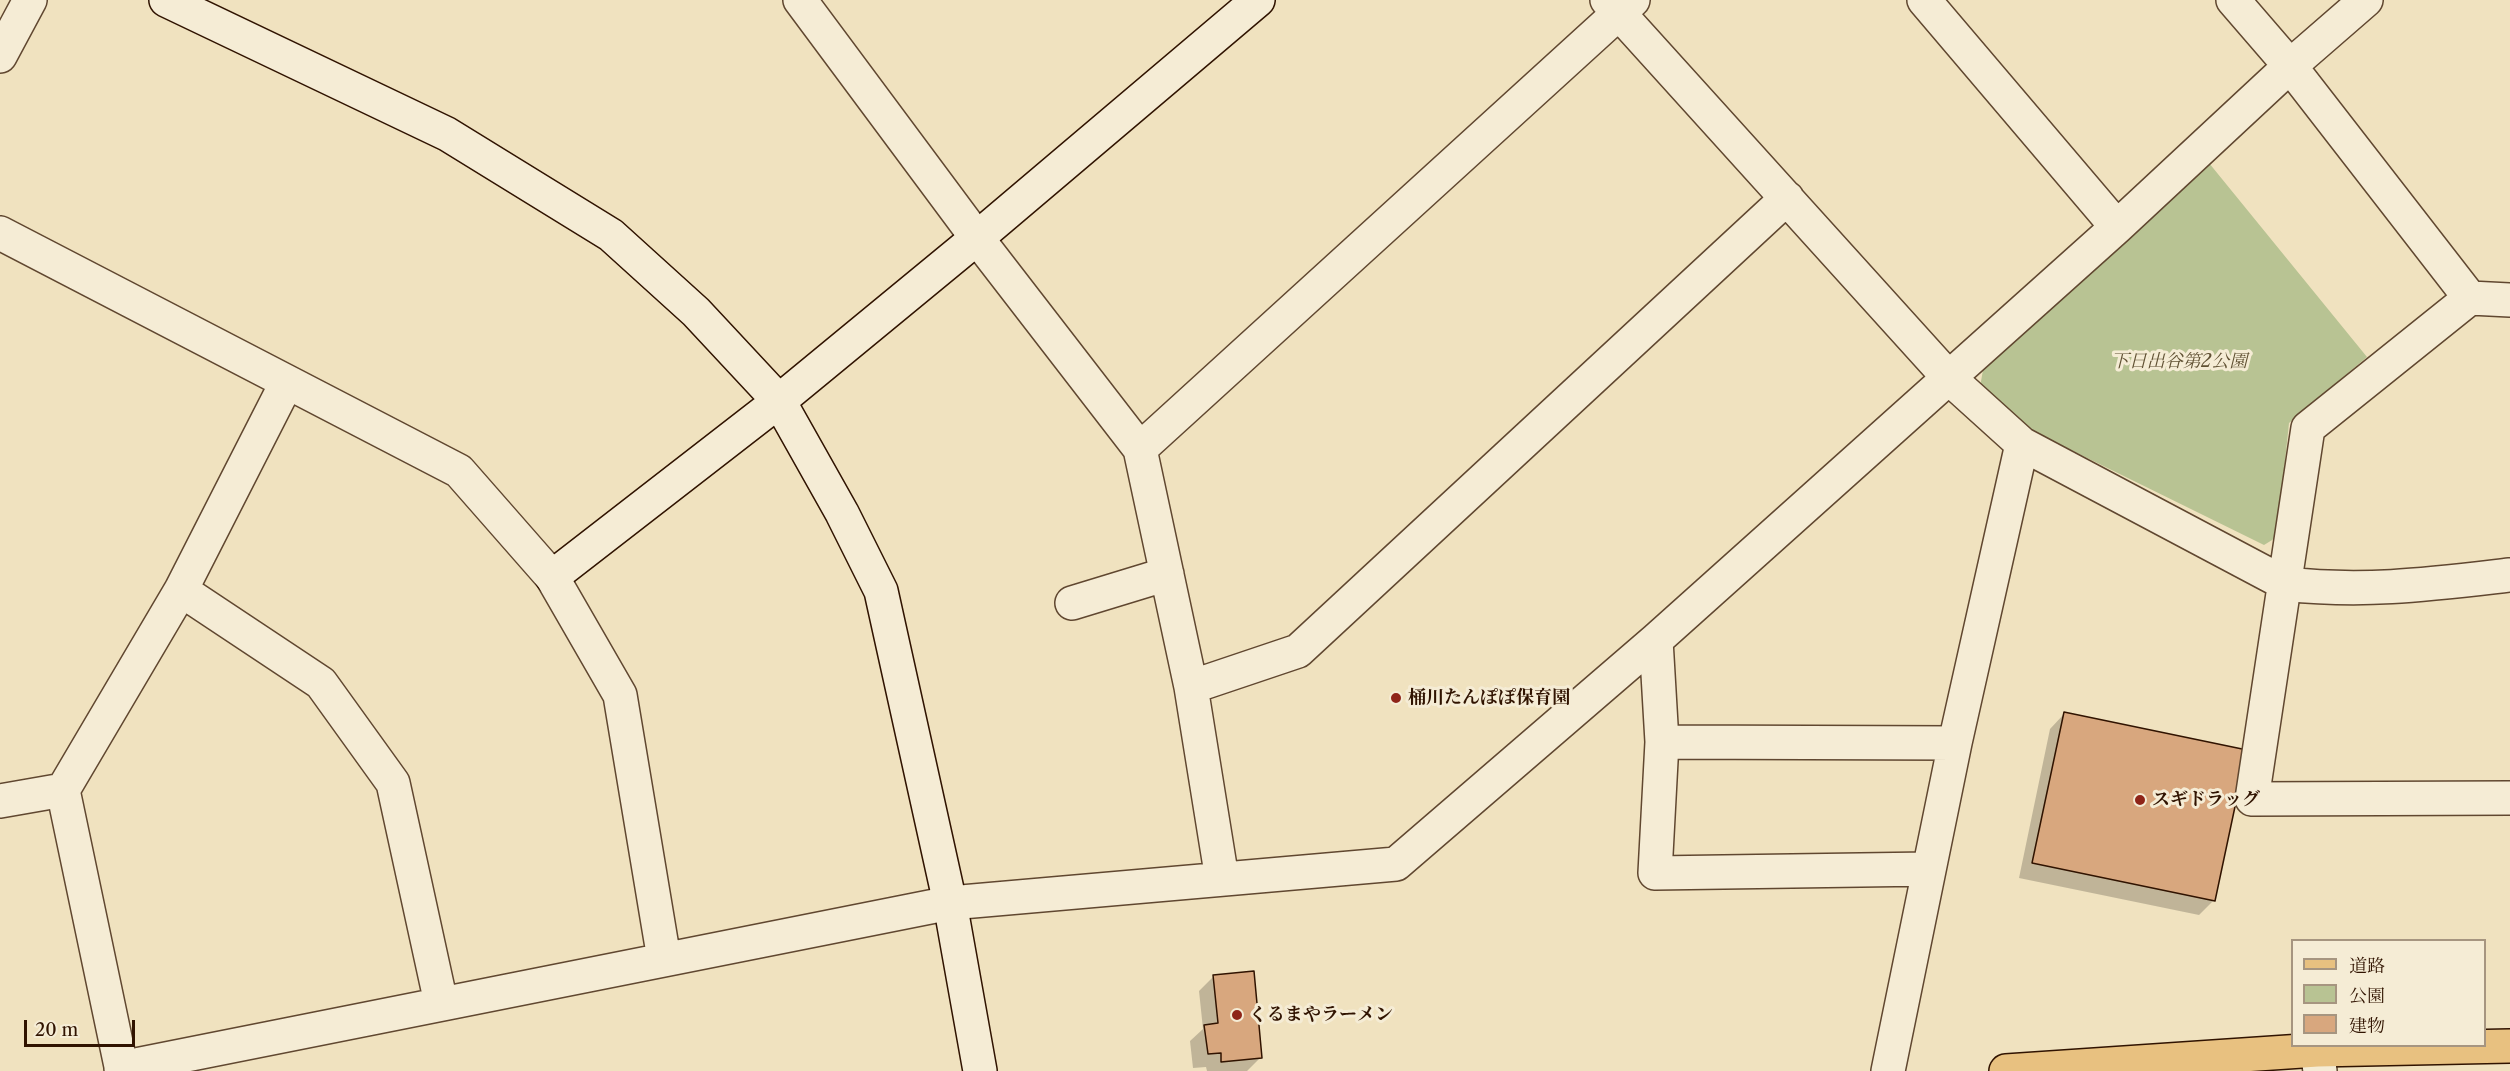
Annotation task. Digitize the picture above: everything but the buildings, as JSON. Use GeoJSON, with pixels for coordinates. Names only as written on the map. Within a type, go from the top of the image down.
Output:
{"type":"FeatureCollection","features":[{"type":"Feature","properties":{"kind":"main road"},"geometry":{"type":"LineString","coordinates":[[2006,1071],[2318,1061],[2510,1046]]}},
{"type":"Feature","properties":{"kind":"street"},"geometry":{"type":"LineString","coordinates":[[0,56],[30,0]]}},
{"type":"Feature","properties":{"kind":"street"},"geometry":{"type":"LineString","coordinates":[[166,0],[447,134],[611,235],[696,312],[779,401],[843,513],[881,591],[950,903],[980,1071]]}},
{"type":"Feature","properties":{"kind":"street"},"geometry":{"type":"LineString","coordinates":[[800,0],[977,238],[1140,448],[1191,687],[1222,879]]}},
{"type":"Feature","properties":{"kind":"street"},"geometry":{"type":"LineString","coordinates":[[552,577],[779,401],[977,238],[1258,0]]}},
{"type":"Feature","properties":{"kind":"street"},"geometry":{"type":"LineString","coordinates":[[1924,0],[2117,227]]}},
{"type":"Feature","properties":{"kind":"street"},"geometry":{"type":"LineString","coordinates":[[2234,0],[2290,66],[2470,298]]}},
{"type":"Feature","properties":{"kind":"street"},"geometry":{"type":"LineString","coordinates":[[287,382],[181,590],[63,790],[122,1070],[441,1003],[950,903],[1396,864],[1656,639],[2117,227],[2290,66],[2366,0]]}},
{"type":"Feature","properties":{"kind":"street"},"geometry":{"type":"LineString","coordinates":[[1140,448],[1620,5],[1786,198],[1949,378],[2022,444],[2286,584],[2330,589],[2395,589],[2510,575]]}},
{"type":"Feature","properties":{"kind":"street"},"geometry":{"type":"LineString","coordinates":[[1191,687],[1298,651],[1786,198]]}},
{"type":"Feature","properties":{"kind":"street"},"geometry":{"type":"LineString","coordinates":[[0,233],[459,471],[552,577],[620,695],[664,959]]}},
{"type":"Feature","properties":{"kind":"street"},"geometry":{"type":"LineString","coordinates":[[2510,300],[2470,298],[2308,428],[2253,799],[2510,798]]}},
{"type":"Feature","properties":{"kind":"street"},"geometry":{"type":"LineString","coordinates":[[1888,1071],[1955,743],[2022,444]]}},
{"type":"Feature","properties":{"kind":"street"},"geometry":{"type":"LineString","coordinates":[[1072,603],[1167,574]]}},
{"type":"Feature","properties":{"kind":"street"},"geometry":{"type":"LineString","coordinates":[[181,590],[321,683],[393,783],[441,1003]]}},
{"type":"Feature","properties":{"kind":"street"},"geometry":{"type":"LineString","coordinates":[[1656,639],[1662,742],[1655,873],[1929,869]]}},
{"type":"Feature","properties":{"kind":"street"},"geometry":{"type":"LineString","coordinates":[[1662,742],[1955,743]]}},
{"type":"Feature","properties":{"kind":"street"},"geometry":{"type":"LineString","coordinates":[[0,801],[63,790]]}},
{"type":"Feature","properties":{"kind":"green space","name":"下日出谷第2公園"},"geometry":{"type":"Polygon","coordinates":[[[2209,163],[2367,357],[2289,423],[2277,537],[2264,545],[2014,422],[1980,387],[1983,370],[2209,163]]]}},
{"type":"Feature","properties":{"kind":"place","name":"桶川たんぽぽ保育園"},"geometry":{"type":"Point","coordinates":[1396,698]}},
{"type":"Feature","properties":{"kind":"place","name":"スギドラッグ"},"geometry":{"type":"Point","coordinates":[2140,800]}},
{"type":"Feature","properties":{"kind":"place","name":"くるまやラーメン"},"geometry":{"type":"Point","coordinates":[1237,1015]}}]}
